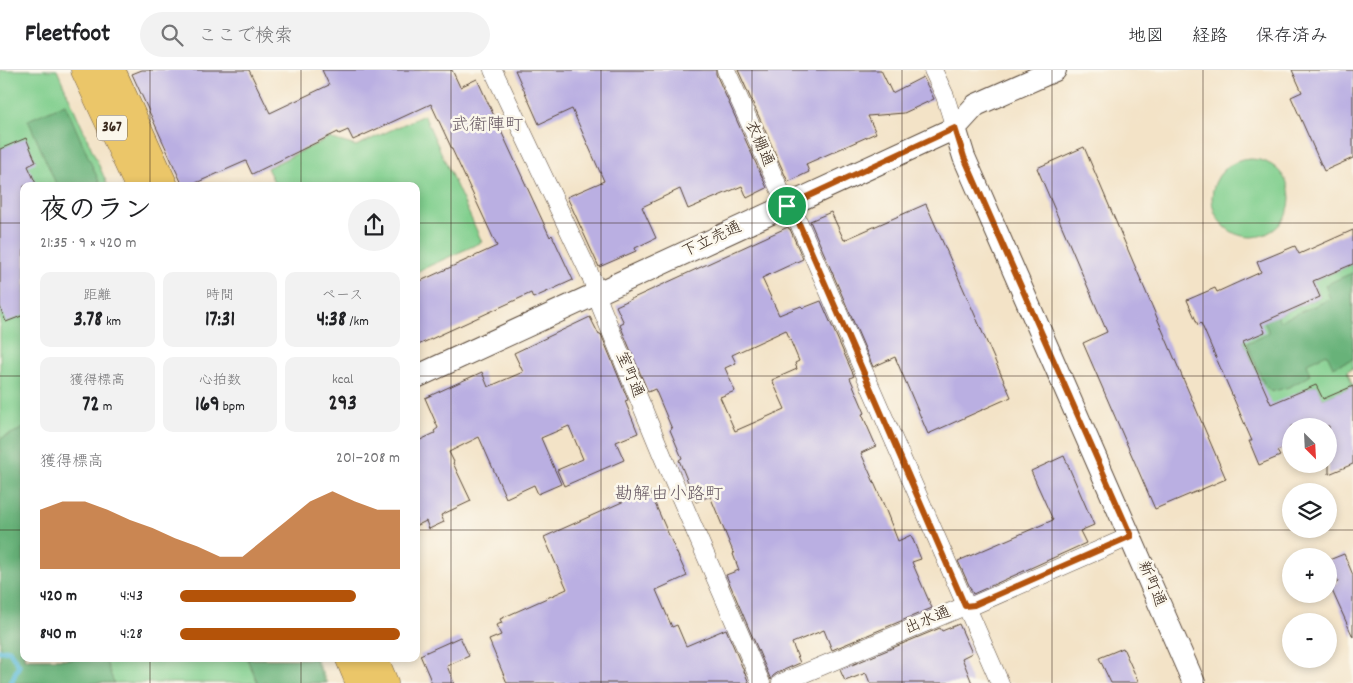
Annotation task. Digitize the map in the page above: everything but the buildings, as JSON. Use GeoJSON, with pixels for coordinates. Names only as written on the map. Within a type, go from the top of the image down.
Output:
{"type":"FeatureCollection","features":[{"type":"Feature","properties":{"kind":"highway","name":"367"},"geometry":{"type":"LineString","coordinates":[[103,73],[138,182]]}},
{"type":"Feature","properties":{"kind":"highway","name":"367"},"geometry":{"type":"LineString","coordinates":[[103,73],[162,182]]}},
{"type":"Feature","properties":{"kind":"highway"},"geometry":{"type":"LineString","coordinates":[[351,662],[360,683]]}},
{"type":"Feature","properties":{"kind":"highway"},"geometry":{"type":"LineString","coordinates":[[375,662],[384,683]]}},
{"type":"Feature","properties":{"kind":"street","name":"室町通"},"geometry":{"type":"LineString","coordinates":[[493,70],[592,279],[596,294],[663,457],[761,683]]}},
{"type":"Feature","properties":{"kind":"street","name":"衣棚通"},"geometry":{"type":"LineString","coordinates":[[726,70],[787,206],[798,221],[1000,683]]}},
{"type":"Feature","properties":{"kind":"street","name":"新町通"},"geometry":{"type":"LineString","coordinates":[[933,70],[945,96],[964,157],[1194,683]]}},
{"type":"Feature","properties":{"kind":"street","name":"下立売通"},"geometry":{"type":"LineString","coordinates":[[420,376],[955,128],[976,105],[1056,70]]}},
{"type":"Feature","properties":{"kind":"street","name":"出水通"},"geometry":{"type":"LineString","coordinates":[[781,683],[965,606],[974,605],[1131,536]]}},
{"type":"Feature","properties":{"kind":"green space"},"geometry":{"type":"Polygon","coordinates":[[[0,70],[57,70],[106,182],[20,182],[20,662],[317,662],[327,683],[0,683],[0,70]]]}},
{"type":"Feature","properties":{"kind":"green space"},"geometry":{"type":"Polygon","coordinates":[[[65,104],[99,182],[55,182],[28,120],[65,104]]]}},
{"type":"Feature","properties":{"kind":"green space"},"geometry":{"type":"Polygon","coordinates":[[[424,115],[482,242],[420,270],[420,182],[274,182],[267,168],[329,138],[356,146],[424,115]]]}},
{"type":"Feature","properties":{"kind":"green space"},"geometry":{"type":"Polygon","coordinates":[[[1243,159],[1259,159],[1273,165],[1284,176],[1290,190],[1290,206],[1284,220],[1273,231],[1259,237],[1243,237],[1229,231],[1218,220],[1212,206],[1212,190],[1218,176],[1229,165],[1243,159]]]}},
{"type":"Feature","properties":{"kind":"green space"},"geometry":{"type":"Polygon","coordinates":[[[1353,264],[1353,368],[1347,371],[1353,386],[1323,399],[1316,385],[1297,393],[1277,419],[1243,341],[1259,320],[1281,314],[1320,297],[1313,281],[1353,264]]]}},
{"type":"Feature","properties":{"kind":"green space"},"geometry":{"type":"Polygon","coordinates":[[[1352,273],[1353,359],[1333,367],[1327,354],[1307,363],[1310,376],[1289,387],[1271,392],[1264,384],[1247,343],[1269,333],[1261,313],[1273,307],[1280,321],[1330,299],[1325,285],[1352,273]]]}},
{"type":"Feature","properties":{"kind":"green space"},"geometry":{"type":"Polygon","coordinates":[[[20,430],[20,662],[106,662],[114,683],[0,683],[0,439],[20,430]]]}},
{"type":"Feature","properties":{"kind":"green space"},"geometry":{"type":"Polygon","coordinates":[[[248,662],[315,662],[325,683],[258,683],[248,662]]]}},
{"type":"Feature","properties":{"kind":"waterway"},"geometry":{"type":"LineString","coordinates":[[0,651],[9,650],[19,665],[11,683]]}},
{"type":"Feature","properties":{"kind":"district","name":"武衛陣町"},"geometry":{"type":"Point","coordinates":[487,126]}},
{"type":"Feature","properties":{"kind":"district","name":"勘解由小路町"},"geometry":{"type":"Point","coordinates":[669,495]}},
{"type":"Feature","properties":{"kind":"route"},"geometry":{"type":"LineString","coordinates":[[955,128],[964,157],[1131,536],[974,605],[965,606],[798,221],[787,206],[955,128]]}}]}
